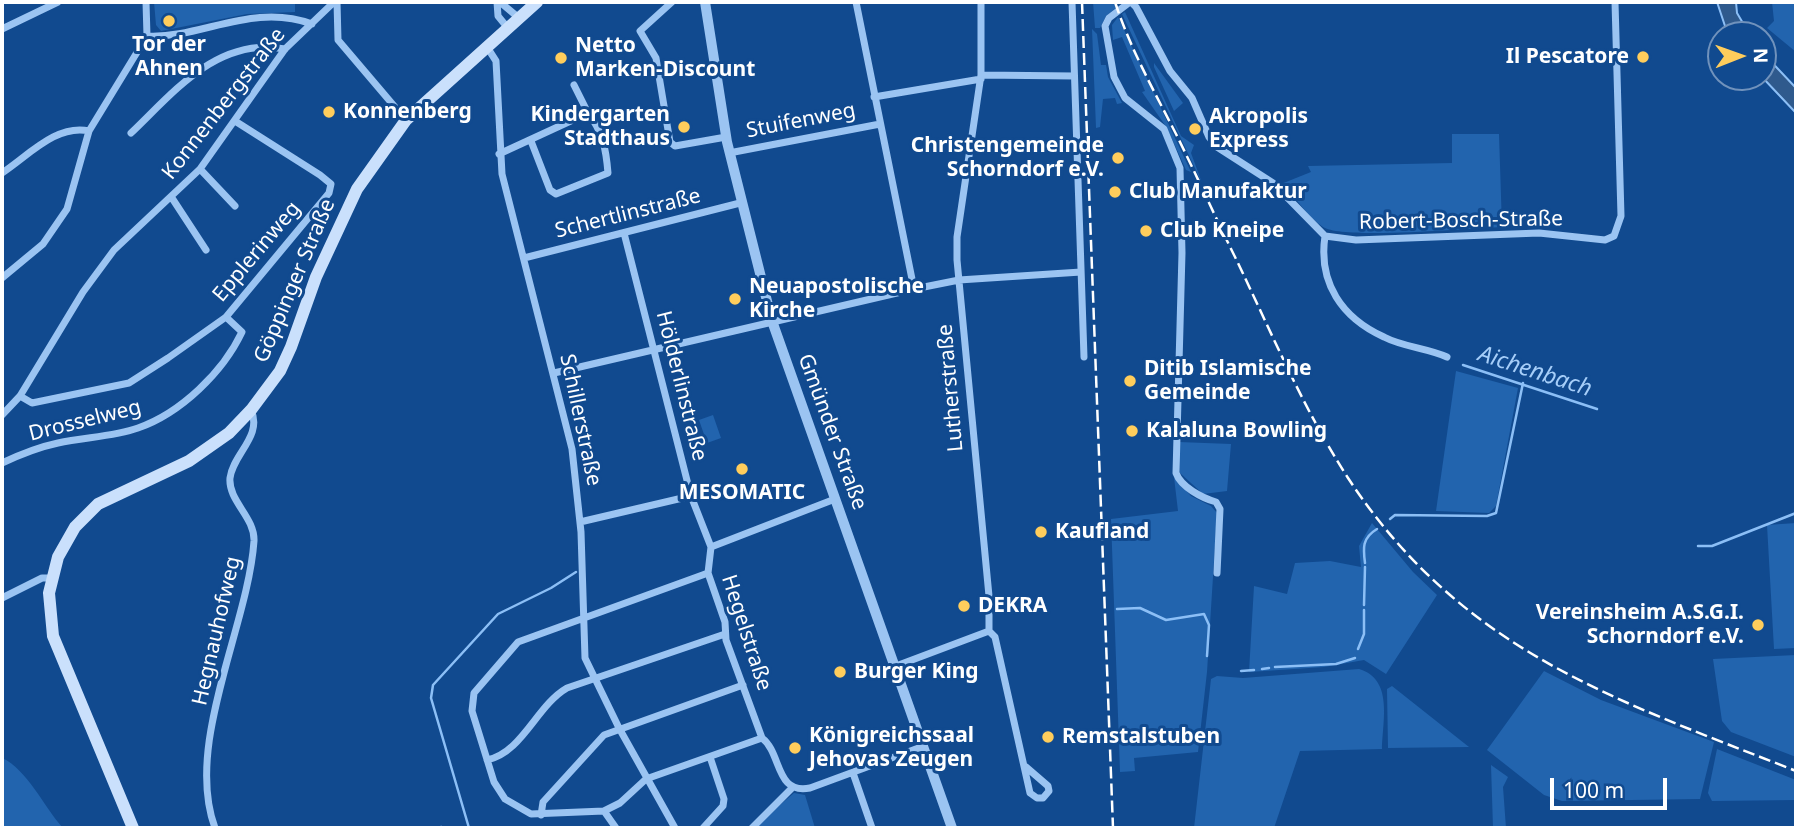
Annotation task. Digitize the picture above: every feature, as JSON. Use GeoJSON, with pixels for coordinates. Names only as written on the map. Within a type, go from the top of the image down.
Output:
{"type":"FeatureCollection","features":[{"type":"Feature","properties":{"kind":"main road","name":"Göppinger Straße"},"geometry":{"type":"LineString","coordinates":[[133,828],[57,650],[49,621],[52,579],[58,557],[75,527],[98,504],[189,461],[229,433],[251,410],[280,371],[316,277],[349,202],[406,120],[537,2]]}},
{"type":"Feature","properties":{"kind":"street"},"geometry":{"type":"LineString","coordinates":[[2,29],[58,2]]}},
{"type":"Feature","properties":{"kind":"street"},"geometry":{"type":"LineString","coordinates":[[2,278],[43,244],[66,209],[89,131],[147,36],[146,2]]}},
{"type":"Feature","properties":{"kind":"street"},"geometry":{"type":"LineString","coordinates":[[335,2],[338,40],[406,120]]}},
{"type":"Feature","properties":{"kind":"street","name":"Konnenbergstraße"},"geometry":{"type":"LineString","coordinates":[[2,415],[20,396],[83,292],[114,250],[200,169],[285,49],[335,2]]}},
{"type":"Feature","properties":{"kind":"street"},"geometry":{"type":"LineString","coordinates":[[499,2],[519,18]]}},
{"type":"Feature","properties":{"kind":"street"},"geometry":{"type":"LineString","coordinates":[[499,2],[498,16],[507,27]]}},
{"type":"Feature","properties":{"kind":"street"},"geometry":{"type":"LineString","coordinates":[[672,2],[640,31],[656,58],[670,142],[675,146],[726,137]]}},
{"type":"Feature","properties":{"kind":"street","name":"Gmünder Straße"},"geometry":{"type":"LineString","coordinates":[[705,2],[729,153],[772,321],[952,828]]}},
{"type":"Feature","properties":{"kind":"street"},"geometry":{"type":"LineString","coordinates":[[856,2],[914,289]]}},
{"type":"Feature","properties":{"kind":"street","name":"Lutherstraße"},"geometry":{"type":"LineString","coordinates":[[981,2],[981,77],[957,237],[976,485],[989,596],[989,631],[995,637],[1026,767]]}},
{"type":"Feature","properties":{"kind":"street"},"geometry":{"type":"LineString","coordinates":[[1072,2],[1083,357]]}},
{"type":"Feature","properties":{"kind":"street"},"geometry":{"type":"LineString","coordinates":[[1217,573],[1220,509],[1216,502],[1205,499],[1187,486],[1176,473],[1182,253],[1180,168],[1164,129],[1125,98],[1114,77],[1105,36],[1109,18],[1130,2],[1136,7],[1170,71],[1192,98],[1209,137],[1217,147],[1273,183],[1325,236],[1323,264],[1327,279],[1335,299],[1351,318],[1385,338],[1447,357]]}},
{"type":"Feature","properties":{"kind":"street","name":"Robert-Bosch-Straße"},"geometry":{"type":"LineString","coordinates":[[1325,236],[1356,240],[1539,233],[1605,240],[1614,236],[1621,216],[1615,2]]}},
{"type":"Feature","properties":{"kind":"street"},"geometry":{"type":"LineString","coordinates":[[147,36],[160,37],[228,21],[286,17],[312,24]]}},
{"type":"Feature","properties":{"kind":"street","name":"Schillerstraße"},"geometry":{"type":"LineString","coordinates":[[487,47],[496,61],[499,154],[572,449],[580,522],[585,658],[619,728],[675,828]]}},
{"type":"Feature","properties":{"kind":"street"},"geometry":{"type":"LineString","coordinates":[[131,133],[210,61],[253,48],[285,49]]}},
{"type":"Feature","properties":{"kind":"street","name":"Stuifenweg"},"geometry":{"type":"LineString","coordinates":[[874,97],[981,77],[1074,76]]}},
{"type":"Feature","properties":{"kind":"street"},"geometry":{"type":"LineString","coordinates":[[531,141],[550,190],[556,194],[608,173],[606,149],[600,128],[588,113],[574,85]]}},
{"type":"Feature","properties":{"kind":"street"},"geometry":{"type":"LineString","coordinates":[[499,154],[588,113]]}},
{"type":"Feature","properties":{"kind":"street","name":"Epplerinweg"},"geometry":{"type":"LineString","coordinates":[[20,396],[32,403],[129,383],[226,317],[329,193],[331,184],[235,121]]}},
{"type":"Feature","properties":{"kind":"street","name":"Stuifenweg"},"geometry":{"type":"LineString","coordinates":[[729,153],[880,124]]}},
{"type":"Feature","properties":{"kind":"street"},"geometry":{"type":"LineString","coordinates":[[2,173],[57,135],[76,128],[89,131]]}},
{"type":"Feature","properties":{"kind":"street"},"geometry":{"type":"LineString","coordinates":[[200,169],[235,206]]}},
{"type":"Feature","properties":{"kind":"street","name":"Konnenbergstraße"},"geometry":{"type":"LineString","coordinates":[[172,198],[206,250]]}},
{"type":"Feature","properties":{"kind":"street","name":"Schertlinstraße"},"geometry":{"type":"LineString","coordinates":[[524,258],[740,203]]}},
{"type":"Feature","properties":{"kind":"street","name":"Hölderlinstraße"},"geometry":{"type":"LineString","coordinates":[[624,233],[691,496],[710,547]]}},
{"type":"Feature","properties":{"kind":"street"},"geometry":{"type":"LineString","coordinates":[[554,373],[654,347],[960,280],[1081,272]]}},
{"type":"Feature","properties":{"kind":"street","name":"Drosselweg"},"geometry":{"type":"LineString","coordinates":[[2,463],[55,443],[135,429],[154,422],[212,379],[229,358],[242,331],[226,317]]}},
{"type":"Feature","properties":{"kind":"street","name":"Hegnauhofweg"},"geometry":{"type":"LineString","coordinates":[[215,828],[208,791],[208,767],[225,665],[244,594],[254,540],[249,517],[230,486],[230,476],[252,434],[254,418],[251,410]]}},
{"type":"Feature","properties":{"kind":"street"},"geometry":{"type":"LineString","coordinates":[[580,522],[691,496]]}},
{"type":"Feature","properties":{"kind":"street"},"geometry":{"type":"LineString","coordinates":[[710,547],[835,499]]}},
{"type":"Feature","properties":{"kind":"street","name":"Hegelstraße"},"geometry":{"type":"LineString","coordinates":[[710,547],[708,573],[725,622],[725,634],[762,738],[770,744],[782,779],[793,787]]}},
{"type":"Feature","properties":{"kind":"street"},"geometry":{"type":"LineString","coordinates":[[708,573],[518,642],[474,693],[472,710],[494,782],[505,799],[523,811],[541,815],[604,811],[621,803],[646,779],[762,738]]}},
{"type":"Feature","properties":{"kind":"street"},"geometry":{"type":"LineString","coordinates":[[2,598],[42,578],[52,579]]}},
{"type":"Feature","properties":{"kind":"street"},"geometry":{"type":"LineString","coordinates":[[895,666],[989,631]]}},
{"type":"Feature","properties":{"kind":"street"},"geometry":{"type":"LineString","coordinates":[[487,760],[505,753],[559,692],[725,634]]}},
{"type":"Feature","properties":{"kind":"street"},"geometry":{"type":"LineString","coordinates":[[541,815],[543,802],[595,744],[619,728],[743,685]]}},
{"type":"Feature","properties":{"kind":"street"},"geometry":{"type":"LineString","coordinates":[[752,828],[793,787],[810,788],[924,746]]}},
{"type":"Feature","properties":{"kind":"street"},"geometry":{"type":"LineString","coordinates":[[703,828],[723,806],[724,799],[710,757]]}},
{"type":"Feature","properties":{"kind":"street"},"geometry":{"type":"LineString","coordinates":[[853,773],[872,828]]}},
{"type":"Feature","properties":{"kind":"street"},"geometry":{"type":"LineString","coordinates":[[604,811],[616,828]]}},
{"type":"Feature","properties":{"kind":"shaded area"},"geometry":{"type":"Polygon","coordinates":[[[154,2],[295,2],[295,12],[247,14],[161,31],[156,25],[154,2]]]}},
{"type":"Feature","properties":{"kind":"shaded area"},"geometry":{"type":"Polygon","coordinates":[[[1093,2],[1114,2],[1116,8],[1106,16],[1100,28],[1095,28],[1093,2]]]}},
{"type":"Feature","properties":{"kind":"shaded area"},"geometry":{"type":"Polygon","coordinates":[[[1717,2],[1736,2],[1737,13],[1742,21],[1723,21],[1717,2]]]}},
{"type":"Feature","properties":{"kind":"shaded area"},"geometry":{"type":"Polygon","coordinates":[[[1772,2],[1796,2],[1796,52],[1777,36],[1777,21],[1774,21],[1772,2]]]}},
{"type":"Feature","properties":{"kind":"shaded area"},"geometry":{"type":"Polygon","coordinates":[[[1125,12],[1181,136],[1194,145],[1191,153],[1202,183],[1122,14],[1125,12]]]}},
{"type":"Feature","properties":{"kind":"shaded area"},"geometry":{"type":"Polygon","coordinates":[[[1118,17],[1191,172],[1186,170],[1167,128],[1142,92],[1145,91],[1122,37],[1113,40],[1112,25],[1118,17]]]}},
{"type":"Feature","properties":{"kind":"shaded area"},"geometry":{"type":"Polygon","coordinates":[[[1092,29],[1097,34],[1101,65],[1106,65],[1108,77],[1122,103],[1117,104],[1115,98],[1103,99],[1100,127],[1096,128],[1092,29]]]}},
{"type":"Feature","properties":{"kind":"shaded area"},"geometry":{"type":"Polygon","coordinates":[[[1154,63],[1183,103],[1174,111],[1154,67],[1154,63]]]}},
{"type":"Feature","properties":{"kind":"shaded area"},"geometry":{"type":"Polygon","coordinates":[[[1777,68],[1796,88],[1796,113],[1775,91],[1777,68]]]}},
{"type":"Feature","properties":{"kind":"shaded area"},"geometry":{"type":"Polygon","coordinates":[[[1452,134],[1499,134],[1502,227],[1380,233],[1335,231],[1317,223],[1281,184],[1311,172],[1308,166],[1452,163],[1452,134]]]}},
{"type":"Feature","properties":{"kind":"shaded area"},"geometry":{"type":"Polygon","coordinates":[[[1456,371],[1518,388],[1496,506],[1489,513],[1436,511],[1456,371]]]}},
{"type":"Feature","properties":{"kind":"shaded area"},"geometry":{"type":"Polygon","coordinates":[[[713,415],[721,438],[707,443],[699,420],[713,415]]]}},
{"type":"Feature","properties":{"kind":"shaded area"},"geometry":{"type":"Polygon","coordinates":[[[1179,442],[1231,444],[1227,491],[1203,494],[1180,473],[1179,442]]]}},
{"type":"Feature","properties":{"kind":"shaded area"},"geometry":{"type":"Polygon","coordinates":[[[1174,477],[1191,496],[1211,506],[1217,513],[1207,672],[1198,752],[1134,758],[1135,771],[1120,772],[1111,519],[1178,511],[1174,477]]]}},
{"type":"Feature","properties":{"kind":"shaded area"},"geometry":{"type":"Polygon","coordinates":[[[1372,523],[1413,572],[1437,595],[1386,674],[1364,660],[1324,667],[1249,672],[1254,586],[1287,594],[1295,563],[1330,561],[1361,567],[1359,546],[1372,523]]]}},
{"type":"Feature","properties":{"kind":"shaded area"},"geometry":{"type":"Polygon","coordinates":[[[1796,523],[1796,648],[1774,649],[1767,525],[1796,523]]]}},
{"type":"Feature","properties":{"kind":"shaded area"},"geometry":{"type":"Polygon","coordinates":[[[1796,655],[1796,757],[1731,732],[1722,721],[1713,659],[1796,655]]]}},
{"type":"Feature","properties":{"kind":"shaded area"},"geometry":{"type":"Polygon","coordinates":[[[1359,669],[1370,674],[1381,691],[1384,702],[1382,749],[1300,751],[1274,828],[1194,828],[1211,679],[1217,676],[1243,678],[1359,669]]]}},
{"type":"Feature","properties":{"kind":"shaded area"},"geometry":{"type":"Polygon","coordinates":[[[1544,671],[1601,700],[1714,742],[1700,799],[1562,801],[1544,795],[1487,750],[1544,671]]]}},
{"type":"Feature","properties":{"kind":"shaded area"},"geometry":{"type":"Polygon","coordinates":[[[1392,686],[1469,747],[1388,748],[1387,689],[1392,686]]]}},
{"type":"Feature","properties":{"kind":"shaded area"},"geometry":{"type":"Polygon","coordinates":[[[1717,749],[1796,780],[1796,800],[1712,801],[1708,793],[1717,749]]]}},
{"type":"Feature","properties":{"kind":"shaded area"},"geometry":{"type":"Polygon","coordinates":[[[2,758],[27,779],[63,828],[2,828],[2,758]]]}},
{"type":"Feature","properties":{"kind":"shaded area"},"geometry":{"type":"Polygon","coordinates":[[[1491,765],[1508,777],[1503,787],[1506,828],[1493,828],[1491,765]]]}},
{"type":"Feature","properties":{"kind":"shaded area"},"geometry":{"type":"Polygon","coordinates":[[[794,793],[805,795],[815,828],[758,828],[756,825],[794,793]]]}},
{"type":"Feature","properties":{"kind":"waterway","name":"Aichenbach"},"geometry":{"type":"LineString","coordinates":[[1463,365],[1597,409]]}},
{"type":"Feature","properties":{"kind":"waterway"},"geometry":{"type":"LineString","coordinates":[[1390,519],[1395,515],[1487,516],[1496,513],[1523,383]]}},
{"type":"Feature","properties":{"kind":"waterway","name":"Aichenbach"},"geometry":{"type":"LineString","coordinates":[[1698,546],[1712,546],[1796,513]]}},
{"type":"Feature","properties":{"kind":"waterway"},"geometry":{"type":"LineString","coordinates":[[1365,563],[1365,544],[1377,529]]}},
{"type":"Feature","properties":{"kind":"waterway"},"geometry":{"type":"LineString","coordinates":[[1364,605],[1365,567]]}},
{"type":"Feature","properties":{"kind":"waterway"},"geometry":{"type":"LineString","coordinates":[[469,828],[431,698],[433,685],[498,614],[551,588],[576,572]]}},
{"type":"Feature","properties":{"kind":"waterway"},"geometry":{"type":"LineString","coordinates":[[1117,609],[1140,608],[1166,620],[1204,614],[1209,625],[1207,656]]}},
{"type":"Feature","properties":{"kind":"waterway"},"geometry":{"type":"LineString","coordinates":[[1358,649],[1364,634],[1364,610]]}},
{"type":"Feature","properties":{"kind":"waterway"},"geometry":{"type":"LineString","coordinates":[[1275,667],[1336,664],[1355,658]]}},
{"type":"Feature","properties":{"kind":"waterway"},"geometry":{"type":"LineString","coordinates":[[1262,669],[1269,668]]}},
{"type":"Feature","properties":{"kind":"waterway"},"geometry":{"type":"LineString","coordinates":[[1241,671],[1254,670]]}},
{"type":"Feature","properties":{"kind":"railway"},"geometry":{"type":"LineString","coordinates":[[1082,2],[1113,828]]}},
{"type":"Feature","properties":{"kind":"railway"},"geometry":{"type":"LineString","coordinates":[[1115,2],[1143,69],[1303,399],[1348,478],[1393,537],[1440,587],[1492,628],[1546,662],[1665,719],[1796,771]]}},
{"type":"Feature","properties":{"kind":"place","name":"Tor der Ahnen"},"geometry":{"type":"Point","coordinates":[169,21]}},
{"type":"Feature","properties":{"kind":"place","name":"Il Pescatore"},"geometry":{"type":"Point","coordinates":[1643,57]}},
{"type":"Feature","properties":{"kind":"place","name":"Netto Marken-Discount"},"geometry":{"type":"Point","coordinates":[561,58]}},
{"type":"Feature","properties":{"kind":"place","name":"Konnenberg"},"geometry":{"type":"Point","coordinates":[329,112]}},
{"type":"Feature","properties":{"kind":"place","name":"Kindergarten Stadthaus"},"geometry":{"type":"Point","coordinates":[684,127]}},
{"type":"Feature","properties":{"kind":"place","name":"Akropolis Express"},"geometry":{"type":"Point","coordinates":[1195,129]}},
{"type":"Feature","properties":{"kind":"place","name":"Christengemeinde Schorndorf e.V."},"geometry":{"type":"Point","coordinates":[1118,158]}},
{"type":"Feature","properties":{"kind":"place","name":"Club Manufaktur"},"geometry":{"type":"Point","coordinates":[1115,192]}},
{"type":"Feature","properties":{"kind":"place","name":"Club Kneipe"},"geometry":{"type":"Point","coordinates":[1146,231]}},
{"type":"Feature","properties":{"kind":"place","name":"Neuapostolische Kirche"},"geometry":{"type":"Point","coordinates":[735,299]}},
{"type":"Feature","properties":{"kind":"place","name":"Ditib Islamische Gemeinde"},"geometry":{"type":"Point","coordinates":[1130,381]}},
{"type":"Feature","properties":{"kind":"place","name":"Kalaluna Bowling"},"geometry":{"type":"Point","coordinates":[1132,431]}},
{"type":"Feature","properties":{"kind":"place","name":"MESOMATIC"},"geometry":{"type":"Point","coordinates":[742,469]}},
{"type":"Feature","properties":{"kind":"place","name":"Kaufland"},"geometry":{"type":"Point","coordinates":[1041,532]}},
{"type":"Feature","properties":{"kind":"place","name":"DEKRA"},"geometry":{"type":"Point","coordinates":[964,606]}},
{"type":"Feature","properties":{"kind":"place","name":"Vereinsheim A.S.G.I. Schorndorf e.V."},"geometry":{"type":"Point","coordinates":[1758,625]}},
{"type":"Feature","properties":{"kind":"place","name":"Burger King"},"geometry":{"type":"Point","coordinates":[840,672]}},
{"type":"Feature","properties":{"kind":"place","name":"Remstalstuben"},"geometry":{"type":"Point","coordinates":[1048,737]}},
{"type":"Feature","properties":{"kind":"place","name":"Königreichssaal Jehovas Zeugen"},"geometry":{"type":"Point","coordinates":[795,748]}}]}
